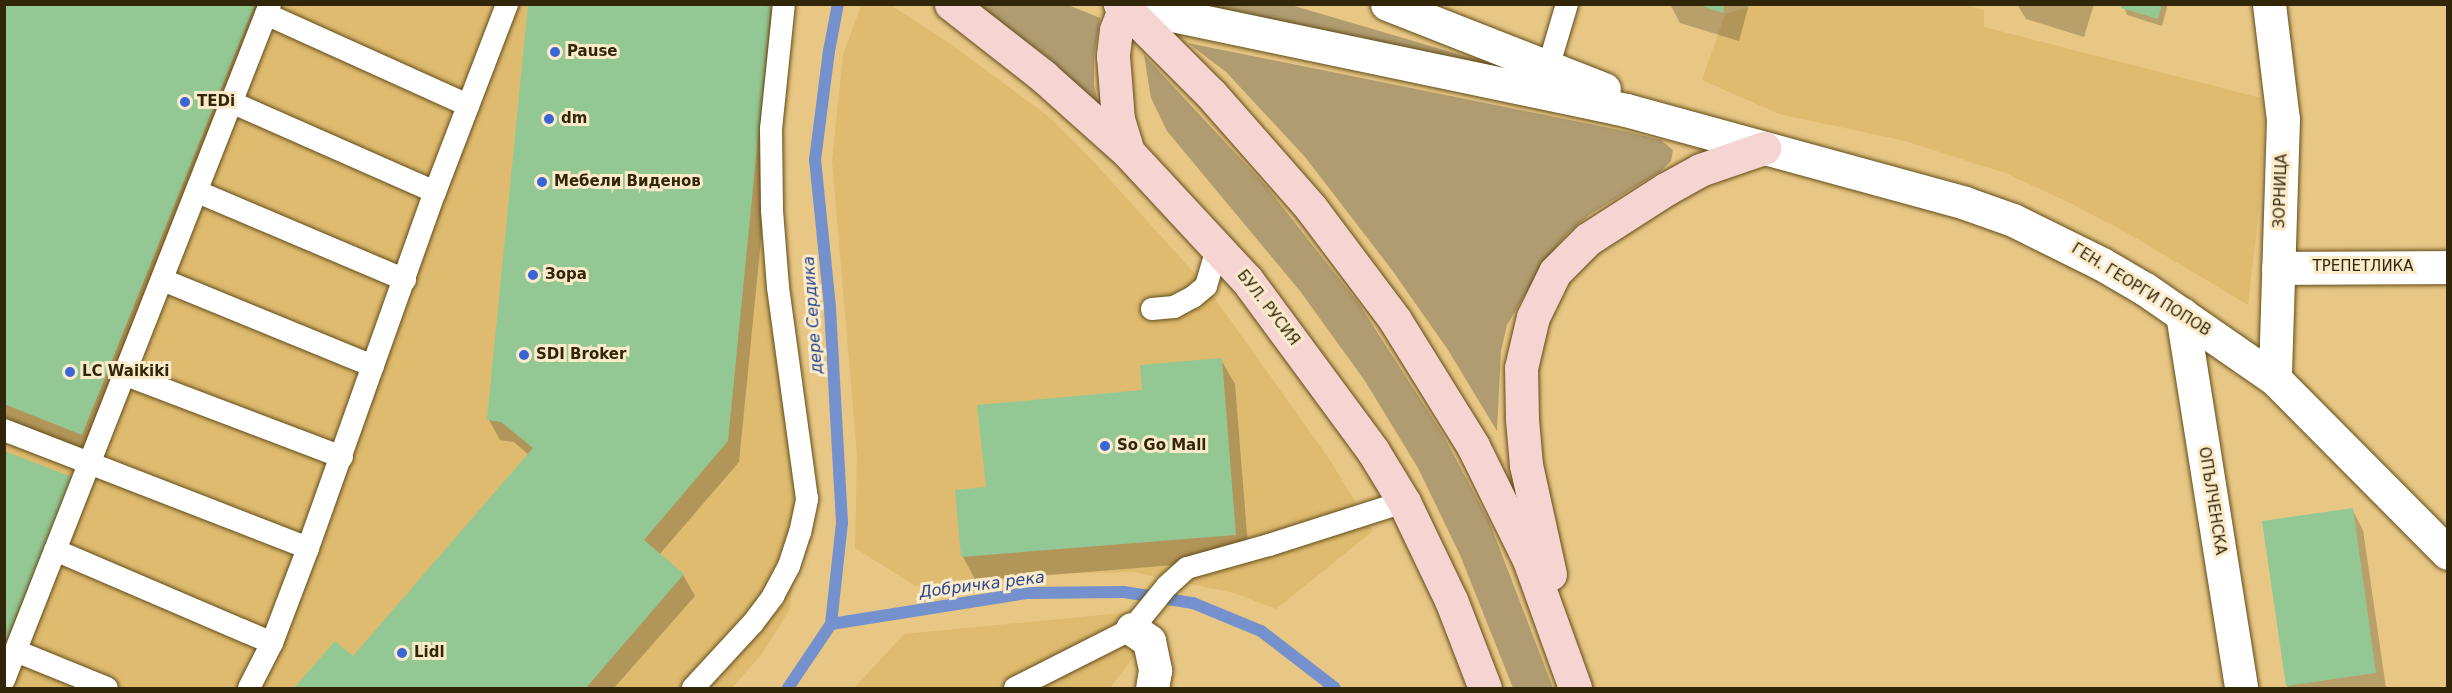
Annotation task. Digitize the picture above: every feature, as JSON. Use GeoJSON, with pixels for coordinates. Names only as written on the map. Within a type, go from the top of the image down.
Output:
{"type":"FeatureCollection","features":[{"type":"Feature","properties":{"kind":"main road","name":"БУЛ. РУСИЯ"},"geometry":{"type":"LineString","coordinates":[[951,4],[1042,76],[1128,152],[1218,246],[1304,354],[1372,451],[1404,502],[1451,600],[1485,688]]}},
{"type":"Feature","properties":{"kind":"main road"},"geometry":{"type":"LineString","coordinates":[[1128,152],[1118,119],[1113,56],[1116,30],[1123,5],[1211,94],[1311,208],[1395,320],[1473,447],[1529,560],[1573,679]]}},
{"type":"Feature","properties":{"kind":"main road"},"geometry":{"type":"LineString","coordinates":[[1573,679],[1526,465],[1521,368],[1533,317],[1556,272],[1588,239],[1625,214],[1701,170],[1764,148]]}},
{"type":"Feature","properties":{"kind":"street"},"geometry":{"type":"LineString","coordinates":[[1387,4],[1548,68],[1764,148]]}},
{"type":"Feature","properties":{"kind":"street","name":"ЗОРНИЦА"},"geometry":{"type":"LineString","coordinates":[[2269,4],[2283,119],[2275,379]]}},
{"type":"Feature","properties":{"kind":"street"},"geometry":{"type":"LineString","coordinates":[[1123,5],[1626,110],[1764,148]]}},
{"type":"Feature","properties":{"kind":"street","name":"ГЕН. ГЕОРГИ ПОПОВ"},"geometry":{"type":"LineString","coordinates":[[1764,148],[1965,203],[2013,219],[2102,264],[2182,314],[2275,379],[2448,554]]}},
{"type":"Feature","properties":{"kind":"street","name":"ТРЕПЕТЛИКА"},"geometry":{"type":"LineString","coordinates":[[2278,268],[2448,267]]}},
{"type":"Feature","properties":{"kind":"street","name":"ОПЪЛЧЕНСКА"},"geometry":{"type":"LineString","coordinates":[[2182,314],[2241,688]]}},
{"type":"Feature","properties":{"kind":"street"},"geometry":{"type":"LineString","coordinates":[[1138,622],[1149,641],[1155,670],[1152,688]]}},
{"type":"Feature","properties":{"kind":"lane"},"geometry":{"type":"LineString","coordinates":[[249,688],[272,643],[308,548],[435,192],[507,4]]}},
{"type":"Feature","properties":{"kind":"lane"},"geometry":{"type":"LineString","coordinates":[[693,688],[753,623],[773,596],[789,566],[800,533],[807,499],[778,287],[772,210],[771,129],[784,4]]}},
{"type":"Feature","properties":{"kind":"lane"},"geometry":{"type":"LineString","coordinates":[[1548,68],[1567,4]]}},
{"type":"Feature","properties":{"kind":"lane"},"geometry":{"type":"LineString","coordinates":[[4,680],[198,192],[268,9],[468,105]]}},
{"type":"Feature","properties":{"kind":"lane"},"geometry":{"type":"LineString","coordinates":[[231,102],[435,192]]}},
{"type":"Feature","properties":{"kind":"lane"},"geometry":{"type":"LineString","coordinates":[[198,192],[405,280]]}},
{"type":"Feature","properties":{"kind":"lane"},"geometry":{"type":"LineString","coordinates":[[1152,309],[1174,307],[1193,297],[1206,286],[1218,246]]}},
{"type":"Feature","properties":{"kind":"lane"},"geometry":{"type":"LineString","coordinates":[[163,280],[373,366]]}},
{"type":"Feature","properties":{"kind":"lane"},"geometry":{"type":"LineString","coordinates":[[126,375],[342,457]]}},
{"type":"Feature","properties":{"kind":"lane"},"geometry":{"type":"LineString","coordinates":[[4,430],[308,548]]}},
{"type":"Feature","properties":{"kind":"lane"},"geometry":{"type":"LineString","coordinates":[[1015,688],[1138,622],[1167,586],[1187,568],[1269,546],[1404,502]]}},
{"type":"Feature","properties":{"kind":"lane"},"geometry":{"type":"LineString","coordinates":[[55,550],[272,643]]}},
{"type":"Feature","properties":{"kind":"lane"},"geometry":{"type":"LineString","coordinates":[[16,651],[107,688]]}},
{"type":"Feature","properties":{"kind":"shaded area"},"geometry":{"type":"Polygon","coordinates":[[[1963,4],[1984,10],[1984,27],[2261,98],[2264,123],[2259,211],[2248,305],[2129,234],[2066,201],[2005,173],[1905,141],[1779,114],[1702,80],[1725,14],[1756,5],[1963,4]]]}},
{"type":"Feature","properties":{"kind":"shaded area"},"geometry":{"type":"Polygon","coordinates":[[[4,5],[794,5],[774,157],[800,522],[790,609],[762,654],[732,688],[5,688],[4,5]]]}},
{"type":"Feature","properties":{"kind":"shaded area"},"geometry":{"type":"Polygon","coordinates":[[[861,5],[890,5],[948,42],[1048,116],[1093,161],[1206,286],[1330,460],[1373,531],[1276,609],[1234,593],[1133,572],[1040,574],[915,586],[855,548],[857,456],[832,161],[843,55],[861,5]]]}},
{"type":"Feature","properties":{"kind":"shaded area"},"geometry":{"type":"Polygon","coordinates":[[[978,5],[1068,5],[1100,18],[1094,56],[1094,85],[1099,108],[1050,59],[978,5]]]}},
{"type":"Feature","properties":{"kind":"shaded area"},"geometry":{"type":"Polygon","coordinates":[[[1205,5],[1291,5],[1522,73],[1213,9],[1205,5]]]}},
{"type":"Feature","properties":{"kind":"shaded area"},"geometry":{"type":"Polygon","coordinates":[[[1188,43],[1661,140],[1673,150],[1671,161],[1661,171],[1589,215],[1568,233],[1546,259],[1507,325],[1501,351],[1497,431],[1448,350],[1392,270],[1305,157],[1226,72],[1188,43]]]}},
{"type":"Feature","properties":{"kind":"shaded area"},"geometry":{"type":"Polygon","coordinates":[[[1144,55],[1265,185],[1359,304],[1442,433],[1489,521],[1553,688],[1513,688],[1460,555],[1418,468],[1365,381],[1300,291],[1167,131],[1151,98],[1144,55]]]}},
{"type":"Feature","properties":{"kind":"shaded area"},"geometry":{"type":"Polygon","coordinates":[[[1121,613],[1141,647],[1110,688],[854,688],[904,634],[1121,613]]]}},
{"type":"Feature","properties":{"kind":"building"},"geometry":{"type":"Polygon","coordinates":[[[4,4],[255,4],[82,435],[4,404],[4,4]]]}},
{"type":"Feature","properties":{"kind":"building"},"geometry":{"type":"Polygon","coordinates":[[[528,4],[771,6],[728,441],[644,540],[684,574],[586,688],[294,688],[335,641],[353,656],[533,448],[501,422],[487,420],[528,4]]]}},
{"type":"Feature","properties":{"kind":"building"},"geometry":{"type":"Polygon","coordinates":[[[1696,4],[1725,4],[1723,13],[1696,4]]]}},
{"type":"Feature","properties":{"kind":"building"},"geometry":{"type":"Polygon","coordinates":[[[2122,4],[2162,4],[2158,19],[2121,8],[2122,4]]]}},
{"type":"Feature","properties":{"kind":"building","name":"So Go Mall"},"geometry":{"type":"Polygon","coordinates":[[[1222,358],[1236,535],[961,557],[955,490],[986,487],[977,405],[1142,390],[1140,365],[1222,358]]]}},
{"type":"Feature","properties":{"kind":"building"},"geometry":{"type":"Polygon","coordinates":[[[4,451],[72,477],[5,644],[4,644],[4,451]]]}},
{"type":"Feature","properties":{"kind":"building"},"geometry":{"type":"Polygon","coordinates":[[[2353,508],[2376,673],[2286,686],[2262,521],[2353,508]]]}},
{"type":"Feature","properties":{"kind":"waterway","name":"дере Сердика"},"geometry":{"type":"LineString","coordinates":[[831,624],[842,523],[830,307],[815,160],[829,51],[838,4]]}},
{"type":"Feature","properties":{"kind":"waterway","name":"Добричка река"},"geometry":{"type":"LineString","coordinates":[[788,688],[831,624],[1027,593],[1124,592],[1193,603],[1261,631],[1335,688]]}},
{"type":"Feature","properties":{"kind":"place","name":"Pause"},"geometry":{"type":"Point","coordinates":[555,52]}},
{"type":"Feature","properties":{"kind":"place","name":"TEDi"},"geometry":{"type":"Point","coordinates":[185,102]}},
{"type":"Feature","properties":{"kind":"place","name":"dm"},"geometry":{"type":"Point","coordinates":[549,119]}},
{"type":"Feature","properties":{"kind":"place","name":"Мебели Виденов"},"geometry":{"type":"Point","coordinates":[542,182]}},
{"type":"Feature","properties":{"kind":"place","name":"Зора"},"geometry":{"type":"Point","coordinates":[533,275]}},
{"type":"Feature","properties":{"kind":"place","name":"SDI Broker"},"geometry":{"type":"Point","coordinates":[524,355]}},
{"type":"Feature","properties":{"kind":"place","name":"LC Waikiki"},"geometry":{"type":"Point","coordinates":[70,372]}},
{"type":"Feature","properties":{"kind":"place","name":"So Go Mall"},"geometry":{"type":"Point","coordinates":[1105,446]}},
{"type":"Feature","properties":{"kind":"place","name":"Lidl"},"geometry":{"type":"Point","coordinates":[402,653]}}]}
